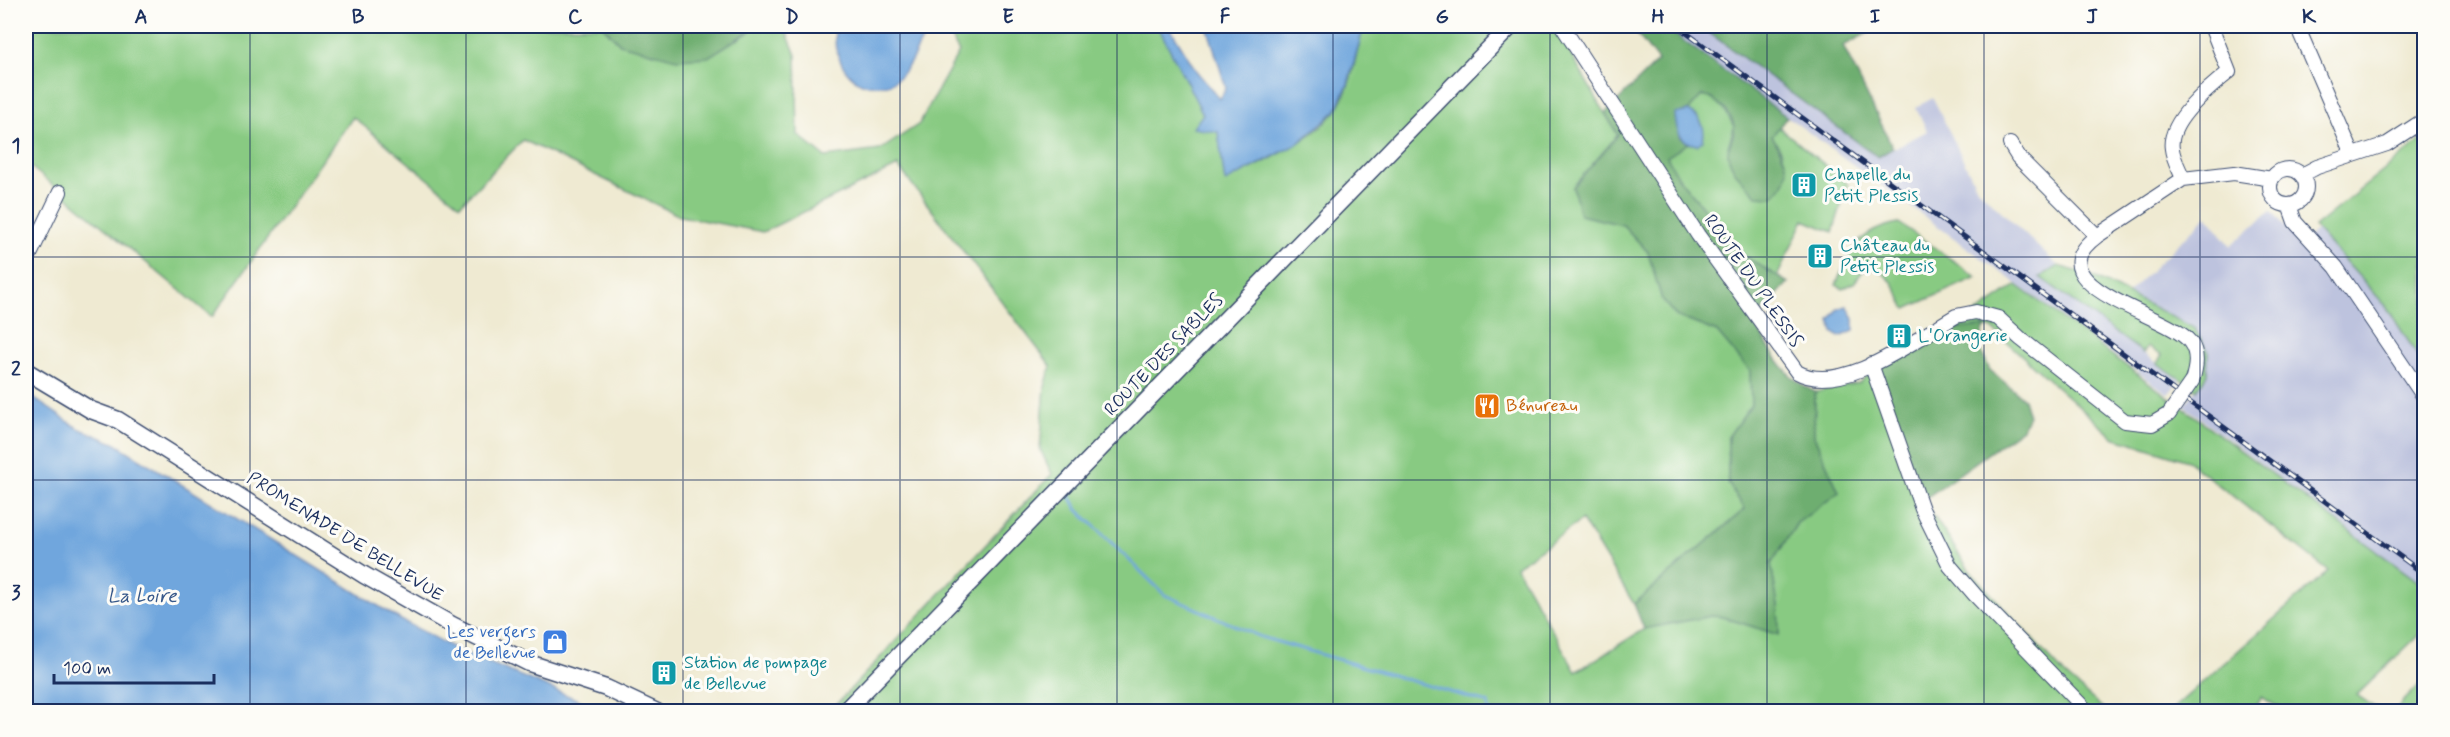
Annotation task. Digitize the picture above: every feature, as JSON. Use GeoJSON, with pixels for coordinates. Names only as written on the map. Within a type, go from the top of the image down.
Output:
{"type":"FeatureCollection","features":[{"type":"Feature","properties":{"kind":"street","name":"ROUTE DES SABLES"},"geometry":{"type":"LineString","coordinates":[[844,711],[1511,26]]}},
{"type":"Feature","properties":{"kind":"street","name":"ROUTE DU PLESSIS"},"geometry":{"type":"LineString","coordinates":[[1562,26],[1632,129],[1647,159],[1658,170],[1698,235],[1792,368],[1808,378],[1827,380],[1851,375],[1956,316],[1965,313],[1987,314],[1998,318],[2124,421],[2140,425],[2152,424],[2169,414],[2192,381],[2196,357],[2188,340],[2178,331],[2108,296],[2090,284],[2081,273],[2079,255],[2086,244],[2097,236]]}},
{"type":"Feature","properties":{"kind":"street"},"geometry":{"type":"LineString","coordinates":[[2183,179],[2171,147],[2178,125],[2189,108],[2229,72],[2211,26]]}},
{"type":"Feature","properties":{"kind":"street"},"geometry":{"type":"LineString","coordinates":[[2297,26],[2353,154]]}},
{"type":"Feature","properties":{"kind":"street"},"geometry":{"type":"LineString","coordinates":[[2302,175],[2353,154],[2387,144],[2424,120]]}},
{"type":"Feature","properties":{"kind":"street"},"geometry":{"type":"LineString","coordinates":[[2010,144],[2018,157],[2097,236],[2183,179],[2234,173],[2272,179],[2283,170],[2290,169],[2302,175],[2306,183],[2304,195],[2289,205],[2276,200],[2272,195],[2272,179]]}},
{"type":"Feature","properties":{"kind":"street"},"geometry":{"type":"LineString","coordinates":[[26,263],[60,192]]}},
{"type":"Feature","properties":{"kind":"street"},"geometry":{"type":"LineString","coordinates":[[2289,205],[2295,222],[2336,267],[2424,397]]}},
{"type":"Feature","properties":{"kind":"street"},"geometry":{"type":"LineString","coordinates":[[1871,364],[1922,509],[1950,566],[1975,595],[2088,711]]}},
{"type":"Feature","properties":{"kind":"street","name":"PROMENADE DE BELLEVUE"},"geometry":{"type":"LineString","coordinates":[[26,371],[91,410],[118,420],[364,575],[452,625],[529,663],[606,688],[657,711]]}},
{"type":"Feature","properties":{"kind":"shaded area"},"geometry":{"type":"Polygon","coordinates":[[[1663,26],[1700,26],[1878,157],[1927,131],[1916,107],[1933,98],[1977,188],[2058,266],[2040,277],[2180,380],[2168,394],[1663,26]]]}},
{"type":"Feature","properties":{"kind":"shaded area"},"geometry":{"type":"Polygon","coordinates":[[[2271,210],[2300,244],[2317,230],[2386,306],[2424,366],[2424,586],[2184,406],[2207,374],[2126,295],[2207,216],[2231,246],[2271,210]]]}},
{"type":"Feature","properties":{"kind":"green space"},"geometry":{"type":"Polygon","coordinates":[[[26,26],[603,26],[620,44],[737,40],[758,26],[784,26],[796,55],[798,135],[825,157],[880,150],[919,124],[959,52],[952,40],[971,26],[1158,26],[1203,114],[1218,132],[1225,181],[1299,142],[1326,122],[1335,112],[1345,94],[1362,33],[1367,26],[1554,26],[1618,135],[1573,187],[1580,214],[1623,225],[1648,252],[1662,300],[1676,316],[1717,332],[1750,370],[1751,405],[1728,437],[1728,483],[1745,509],[1634,604],[1582,520],[1516,567],[1576,672],[1644,629],[1716,615],[1779,635],[1778,606],[1771,564],[1797,523],[1839,492],[1814,436],[1815,392],[1859,383],[1878,365],[1923,500],[1970,571],[2065,675],[2106,711],[830,711],[1052,474],[1040,449],[1045,387],[1051,366],[898,166],[763,232],[680,216],[523,140],[460,205],[353,117],[212,317],[26,163],[26,26]]]}},
{"type":"Feature","properties":{"kind":"green space"},"geometry":{"type":"Polygon","coordinates":[[[603,26],[758,26],[708,57],[677,59],[620,44],[603,26]]]}},
{"type":"Feature","properties":{"kind":"green space"},"geometry":{"type":"Polygon","coordinates":[[[1631,26],[1663,26],[1787,117],[1772,136],[1782,153],[1787,175],[1780,190],[1772,197],[1757,196],[1734,170],[1728,155],[1734,131],[1733,121],[1722,106],[1702,95],[1688,111],[1682,112],[1679,137],[1688,143],[1667,157],[1680,180],[1743,255],[1788,283],[1753,321],[1786,371],[1815,392],[1814,436],[1839,492],[1797,523],[1771,564],[1778,606],[1779,635],[1716,615],[1644,629],[1634,604],[1745,509],[1728,483],[1728,437],[1751,405],[1750,371],[1717,332],[1676,316],[1662,300],[1648,252],[1623,225],[1580,215],[1573,187],[1618,135],[1605,113],[1658,61],[1631,26]]]}},
{"type":"Feature","properties":{"kind":"green space"},"geometry":{"type":"Polygon","coordinates":[[[1700,26],[1881,26],[1843,46],[1893,148],[1878,157],[1700,26]]]}},
{"type":"Feature","properties":{"kind":"green space"},"geometry":{"type":"Polygon","coordinates":[[[1702,95],[1718,103],[1734,127],[1728,147],[1782,152],[1772,136],[1779,127],[1848,184],[1833,232],[1804,220],[1777,277],[1743,255],[1680,180],[1666,157],[1688,143],[1697,145],[1697,116],[1688,111],[1702,95]]]}},
{"type":"Feature","properties":{"kind":"green space"},"geometry":{"type":"Polygon","coordinates":[[[2424,138],[2424,366],[2386,306],[2314,227],[2424,138]]]}},
{"type":"Feature","properties":{"kind":"green space"},"geometry":{"type":"Polygon","coordinates":[[[1899,223],[1977,277],[1906,309],[1893,283],[1877,268],[1863,271],[1854,283],[1843,289],[1836,285],[1857,244],[1874,231],[1899,223]]]}},
{"type":"Feature","properties":{"kind":"green space"},"geometry":{"type":"Polygon","coordinates":[[[2058,266],[2090,275],[2194,328],[2208,352],[2207,374],[2197,390],[2157,363],[2162,356],[2148,346],[2143,353],[2040,277],[2058,266]]]}},
{"type":"Feature","properties":{"kind":"green space"},"geometry":{"type":"Polygon","coordinates":[[[2017,285],[2424,586],[2424,630],[2357,695],[2380,711],[2284,711],[2262,697],[2253,711],[2170,711],[2328,571],[2188,461],[2113,437],[1991,328],[1954,329],[2017,285]]]}},
{"type":"Feature","properties":{"kind":"green space"},"geometry":{"type":"Polygon","coordinates":[[[1985,326],[1979,346],[1990,370],[2024,399],[2029,416],[2022,429],[1923,500],[1878,365],[1954,329],[1985,326]]]}},
{"type":"Feature","properties":{"kind":"green space"},"geometry":{"type":"Polygon","coordinates":[[[2424,680],[2424,711],[2394,711],[2424,680]]]}},
{"type":"Feature","properties":{"kind":"water"},"geometry":{"type":"Polygon","coordinates":[[[835,26],[931,26],[898,78],[891,83],[878,85],[857,81],[843,66],[836,47],[835,26]]]}},
{"type":"Feature","properties":{"kind":"water"},"geometry":{"type":"Polygon","coordinates":[[[1158,26],[1169,26],[1197,72],[1220,99],[1226,88],[1207,26],[1367,26],[1362,33],[1348,84],[1336,111],[1297,144],[1225,182],[1218,132],[1193,128],[1203,114],[1158,26]]]}},
{"type":"Feature","properties":{"kind":"water"},"geometry":{"type":"Polygon","coordinates":[[[1688,111],[1699,119],[1703,126],[1703,140],[1697,145],[1682,138],[1676,125],[1675,114],[1688,111]]]}},
{"type":"Feature","properties":{"kind":"water"},"geometry":{"type":"Polygon","coordinates":[[[1847,306],[1854,318],[1854,331],[1839,337],[1833,332],[1830,320],[1838,309],[1847,306]]]}},
{"type":"Feature","properties":{"kind":"water","name":"La Loire"},"geometry":{"type":"Polygon","coordinates":[[[26,393],[78,428],[116,444],[401,620],[456,649],[605,711],[26,711],[26,393]]]}},
{"type":"Feature","properties":{"kind":"waterway"},"geometry":{"type":"LineString","coordinates":[[1068,493],[1078,510],[1165,595],[1261,637],[1488,703],[1489,712]]}},
{"type":"Feature","properties":{"kind":"railway"},"geometry":{"type":"LineString","coordinates":[[1677,26],[2424,574]]}},
{"type":"Feature","properties":{"kind":"place","name":"Chapelle du Petit Plessis"},"geometry":{"type":"Point","coordinates":[1804,185]}},
{"type":"Feature","properties":{"kind":"place","name":"Château du Petit Plessis"},"geometry":{"type":"Point","coordinates":[1820,256]}},
{"type":"Feature","properties":{"kind":"place","name":"L'Orangerie"},"geometry":{"type":"Point","coordinates":[1899,336]}},
{"type":"Feature","properties":{"kind":"place","name":"Bénureau"},"geometry":{"type":"Point","coordinates":[1487,406]}},
{"type":"Feature","properties":{"kind":"place","name":"Les vergers de Bellevue"},"geometry":{"type":"Point","coordinates":[555,642]}},
{"type":"Feature","properties":{"kind":"place","name":"Station de pompage de Bellevue"},"geometry":{"type":"Point","coordinates":[664,673]}}]}
